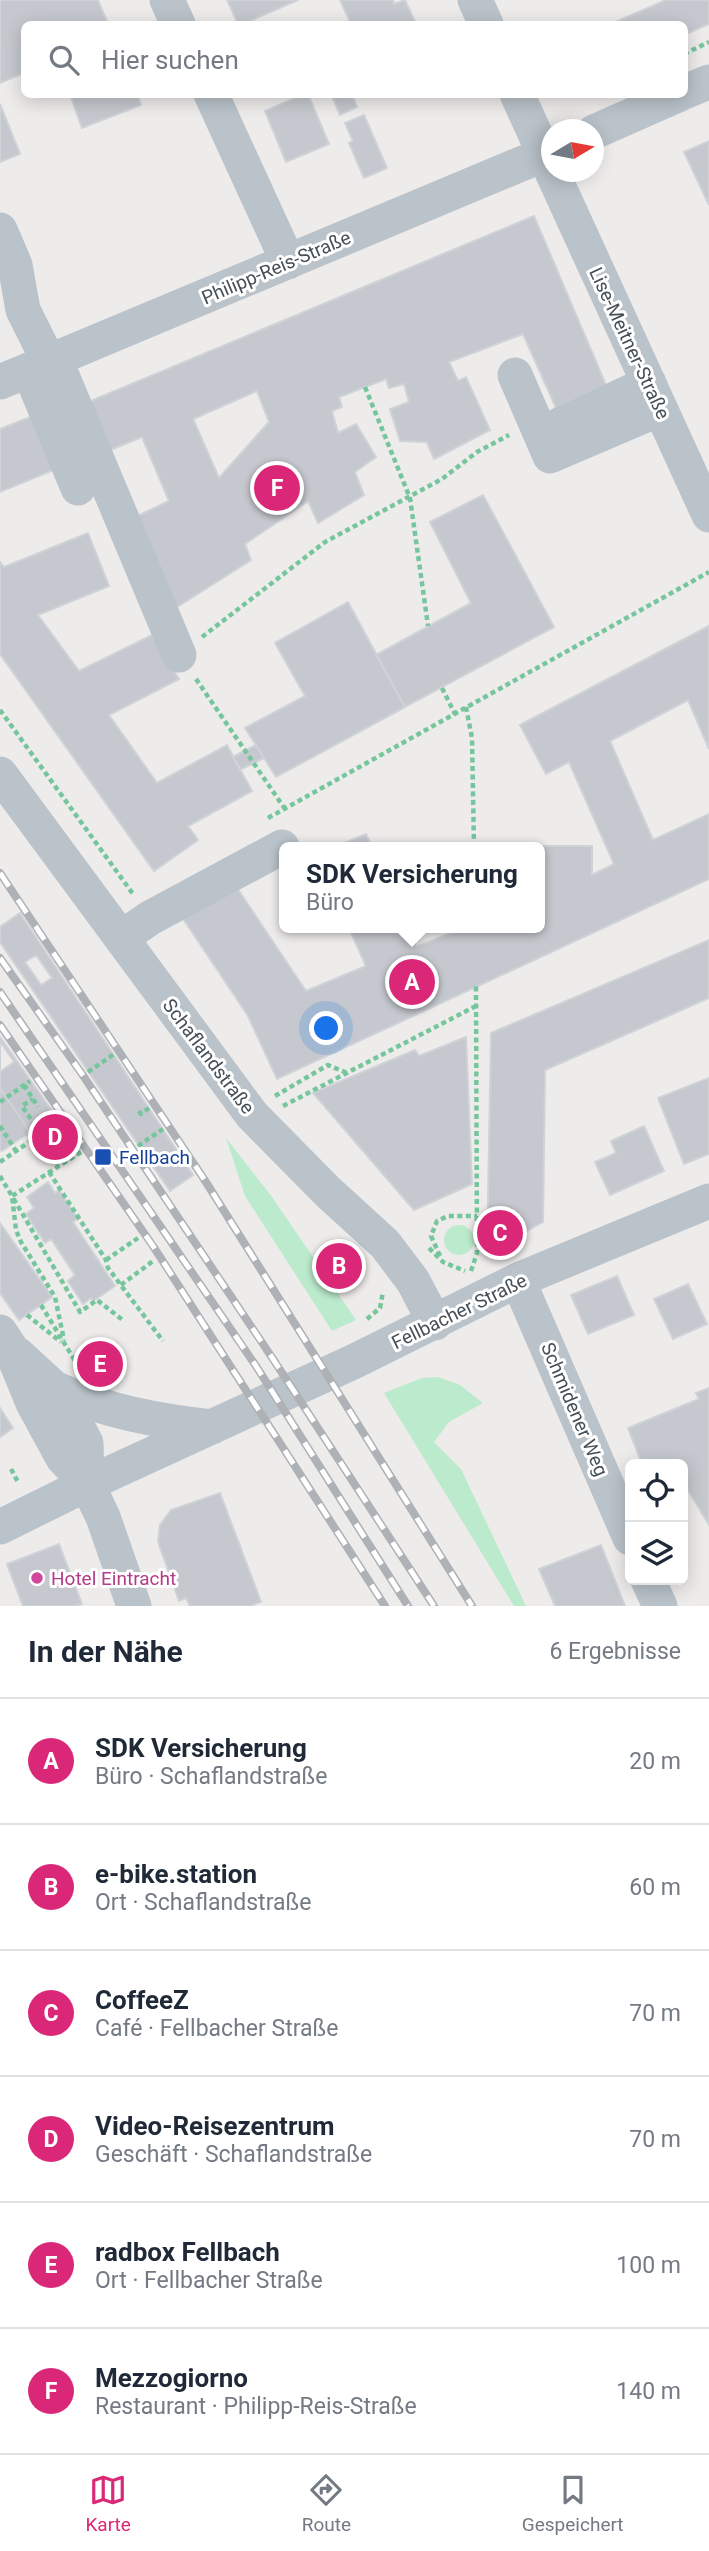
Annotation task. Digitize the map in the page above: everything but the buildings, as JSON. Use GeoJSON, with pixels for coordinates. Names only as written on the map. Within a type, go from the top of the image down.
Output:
{"type":"FeatureCollection","features":[{"type":"Feature","properties":{"kind":"street"},"geometry":{"type":"LineString","coordinates":[[167,0],[177,21]]}},
{"type":"Feature","properties":{"kind":"street"},"geometry":{"type":"LineString","coordinates":[[190,0],[200,21]]}},
{"type":"Feature","properties":{"kind":"street"},"geometry":{"type":"LineString","coordinates":[[475,0],[485,21]]}},
{"type":"Feature","properties":{"kind":"street"},"geometry":{"type":"LineString","coordinates":[[688,91],[709,82]]}},
{"type":"Feature","properties":{"kind":"street"},"geometry":{"type":"LineString","coordinates":[[213,98],[295,259]]}},
{"type":"Feature","properties":{"kind":"street"},"geometry":{"type":"LineString","coordinates":[[235,98],[295,259]]}},
{"type":"Feature","properties":{"kind":"street","name":"Lise-Meitner-Straße"},"geometry":{"type":"LineString","coordinates":[[519,98],[541,143]]}},
{"type":"Feature","properties":{"kind":"street"},"geometry":{"type":"LineString","coordinates":[[604,127],[671,98]]}},
{"type":"Feature","properties":{"kind":"street","name":"Philipp-Reis-Straße"},"geometry":{"type":"LineString","coordinates":[[33,368],[295,259],[541,165]]}},
{"type":"Feature","properties":{"kind":"street","name":"Lise-Meitner-Straße"},"geometry":{"type":"LineString","coordinates":[[559,182],[654,396],[699,469],[709,515]]}},
{"type":"Feature","properties":{"kind":"street"},"geometry":{"type":"LineString","coordinates":[[0,230],[15,265],[33,368],[78,488]]}},
{"type":"Feature","properties":{"kind":"street"},"geometry":{"type":"LineString","coordinates":[[33,368],[179,655]]}},
{"type":"Feature","properties":{"kind":"street"},"geometry":{"type":"LineString","coordinates":[[515,375],[547,424],[654,396]]}},
{"type":"Feature","properties":{"kind":"street","name":"Schaflandstraße"},"geometry":{"type":"LineString","coordinates":[[0,774],[253,1115],[328,1192],[385,1244],[414,1281],[435,1323]]}},
{"type":"Feature","properties":{"kind":"street"},"geometry":{"type":"LineString","coordinates":[[121,938],[142,900],[272,834]]}},
{"type":"Feature","properties":{"kind":"street","name":"Fellbacher Straße"},"geometry":{"type":"LineString","coordinates":[[0,1527],[435,1323],[518,1280],[709,1202]]}},
{"type":"Feature","properties":{"kind":"street","name":"Schmidener Weg"},"geometry":{"type":"LineString","coordinates":[[518,1280],[597,1423],[625,1522]]}},
{"type":"Feature","properties":{"kind":"street"},"geometry":{"type":"LineString","coordinates":[[12,1331],[54,1388],[86,1443],[87,1484]]}},
{"type":"Feature","properties":{"kind":"street"},"geometry":{"type":"LineString","coordinates":[[12,1331],[33,1403],[63,1458],[87,1484],[103,1517],[134,1606]]}},
{"type":"Feature","properties":{"kind":"street"},"geometry":{"type":"LineString","coordinates":[[54,1388],[82,1400],[154,1420],[212,1427]]}},
{"type":"Feature","properties":{"kind":"street"},"geometry":{"type":"LineString","coordinates":[[650,1585],[660,1606]]}},
{"type":"Feature","properties":{"kind":"path"},"geometry":{"type":"LineString","coordinates":[[688,52],[709,42]]}},
{"type":"Feature","properties":{"kind":"path"},"geometry":{"type":"LineString","coordinates":[[365,387],[410,498],[428,626]]}},
{"type":"Feature","properties":{"kind":"path"},"geometry":{"type":"LineString","coordinates":[[285,809],[179,655],[325,542],[410,498],[442,479],[477,452],[547,424]]}},
{"type":"Feature","properties":{"kind":"path"},"geometry":{"type":"LineString","coordinates":[[272,834],[285,809],[709,572]]}},
{"type":"Feature","properties":{"kind":"path"},"geometry":{"type":"LineString","coordinates":[[442,688],[455,714]]}},
{"type":"Feature","properties":{"kind":"path"},"geometry":{"type":"LineString","coordinates":[[466,708],[472,738],[474,842]]}},
{"type":"Feature","properties":{"kind":"path"},"geometry":{"type":"LineString","coordinates":[[0,710],[142,900]]}},
{"type":"Feature","properties":{"kind":"path"},"geometry":{"type":"LineString","coordinates":[[422,1240],[443,1262],[463,1271],[471,1271],[477,1253],[476,986]]}},
{"type":"Feature","properties":{"kind":"path"},"geometry":{"type":"LineString","coordinates":[[282,1107],[476,1006]]}},
{"type":"Feature","properties":{"kind":"path"},"geometry":{"type":"LineString","coordinates":[[88,1072],[114,1054]]}},
{"type":"Feature","properties":{"kind":"path"},"geometry":{"type":"LineString","coordinates":[[292,1116],[273,1098],[328,1065],[347,1073]]}},
{"type":"Feature","properties":{"kind":"path"},"geometry":{"type":"LineString","coordinates":[[0,1102],[30,1080]]}},
{"type":"Feature","properties":{"kind":"path"},"geometry":{"type":"LineString","coordinates":[[24,1085],[38,1107]]}},
{"type":"Feature","properties":{"kind":"path"},"geometry":{"type":"LineString","coordinates":[[0,1163],[41,1134],[22,1106],[33,1099]]}},
{"type":"Feature","properties":{"kind":"path"},"geometry":{"type":"LineString","coordinates":[[139,1111],[141,1114],[149,1108]]}},
{"type":"Feature","properties":{"kind":"path"},"geometry":{"type":"LineString","coordinates":[[0,1126],[16,1151]]}},
{"type":"Feature","properties":{"kind":"path"},"geometry":{"type":"LineString","coordinates":[[138,1146],[163,1129]]}},
{"type":"Feature","properties":{"kind":"path"},"geometry":{"type":"LineString","coordinates":[[12,1196],[80,1152]]}},
{"type":"Feature","properties":{"kind":"path"},"geometry":{"type":"LineString","coordinates":[[49,1172],[106,1260],[108,1268],[163,1340]]}},
{"type":"Feature","properties":{"kind":"path"},"geometry":{"type":"LineString","coordinates":[[0,1176],[80,1312],[97,1300],[124,1321]]}},
{"type":"Feature","properties":{"kind":"path"},"geometry":{"type":"LineString","coordinates":[[12,1196],[20,1242],[55,1297],[64,1345]]}},
{"type":"Feature","properties":{"kind":"path"},"geometry":{"type":"LineString","coordinates":[[431,1236],[437,1221],[448,1216],[477,1216]]}},
{"type":"Feature","properties":{"kind":"path"},"geometry":{"type":"LineString","coordinates":[[106,1260],[138,1238]]}},
{"type":"Feature","properties":{"kind":"path"},"geometry":{"type":"LineString","coordinates":[[121,1284],[153,1261]]}},
{"type":"Feature","properties":{"kind":"path"},"geometry":{"type":"LineString","coordinates":[[41,1305],[64,1345]]}},
{"type":"Feature","properties":{"kind":"path"},"geometry":{"type":"LineString","coordinates":[[12,1331],[64,1345]]}},
{"type":"Feature","properties":{"kind":"green space"},"geometry":{"type":"Polygon","coordinates":[[[226,1138],[272,1197],[356,1320],[332,1331],[245,1196],[226,1138]]]}},
{"type":"Feature","properties":{"kind":"green space"},"geometry":{"type":"Polygon","coordinates":[[[459,1225],[465,1226],[473,1234],[473,1246],[465,1254],[459,1255],[453,1254],[445,1246],[444,1240],[445,1234],[453,1226],[459,1225]]]}},
{"type":"Feature","properties":{"kind":"green space"},"geometry":{"type":"Polygon","coordinates":[[[438,1377],[460,1385],[483,1403],[449,1422],[434,1442],[461,1469],[526,1606],[514,1606],[384,1393],[422,1378],[438,1377]]]}},
{"type":"Feature","properties":{"kind":"railway"},"geometry":{"type":"LineString","coordinates":[[0,873],[204,1179],[472,1606]]}},
{"type":"Feature","properties":{"kind":"railway"},"geometry":{"type":"LineString","coordinates":[[0,958],[82,1074],[273,1359],[434,1606]]}},
{"type":"Feature","properties":{"kind":"railway"},"geometry":{"type":"LineString","coordinates":[[0,992],[256,1366],[408,1606]]}},
{"type":"Feature","properties":{"kind":"railway"},"geometry":{"type":"LineString","coordinates":[[0,1025],[153,1246],[385,1606]]}},
{"type":"Feature","properties":{"kind":"place","name":"Mezzogiorno"},"geometry":{"type":"Point","coordinates":[277,488]}},
{"type":"Feature","properties":{"kind":"place","name":"SDK Versicherung"},"geometry":{"type":"Point","coordinates":[412,982]}},
{"type":"Feature","properties":{"kind":"place","name":"Video-Reisezentrum"},"geometry":{"type":"Point","coordinates":[55,1137]}},
{"type":"Feature","properties":{"kind":"place","name":"Fellbach"},"geometry":{"type":"Point","coordinates":[103,1157]}},
{"type":"Feature","properties":{"kind":"place","name":"CoffeeZ"},"geometry":{"type":"Point","coordinates":[500,1233]}},
{"type":"Feature","properties":{"kind":"place","name":"e-bike.station"},"geometry":{"type":"Point","coordinates":[339,1266]}},
{"type":"Feature","properties":{"kind":"place","name":"radbox Fellbach"},"geometry":{"type":"Point","coordinates":[100,1364]}},
{"type":"Feature","properties":{"kind":"place","name":"Hotel Eintracht"},"geometry":{"type":"Point","coordinates":[37,1578]}}]}
